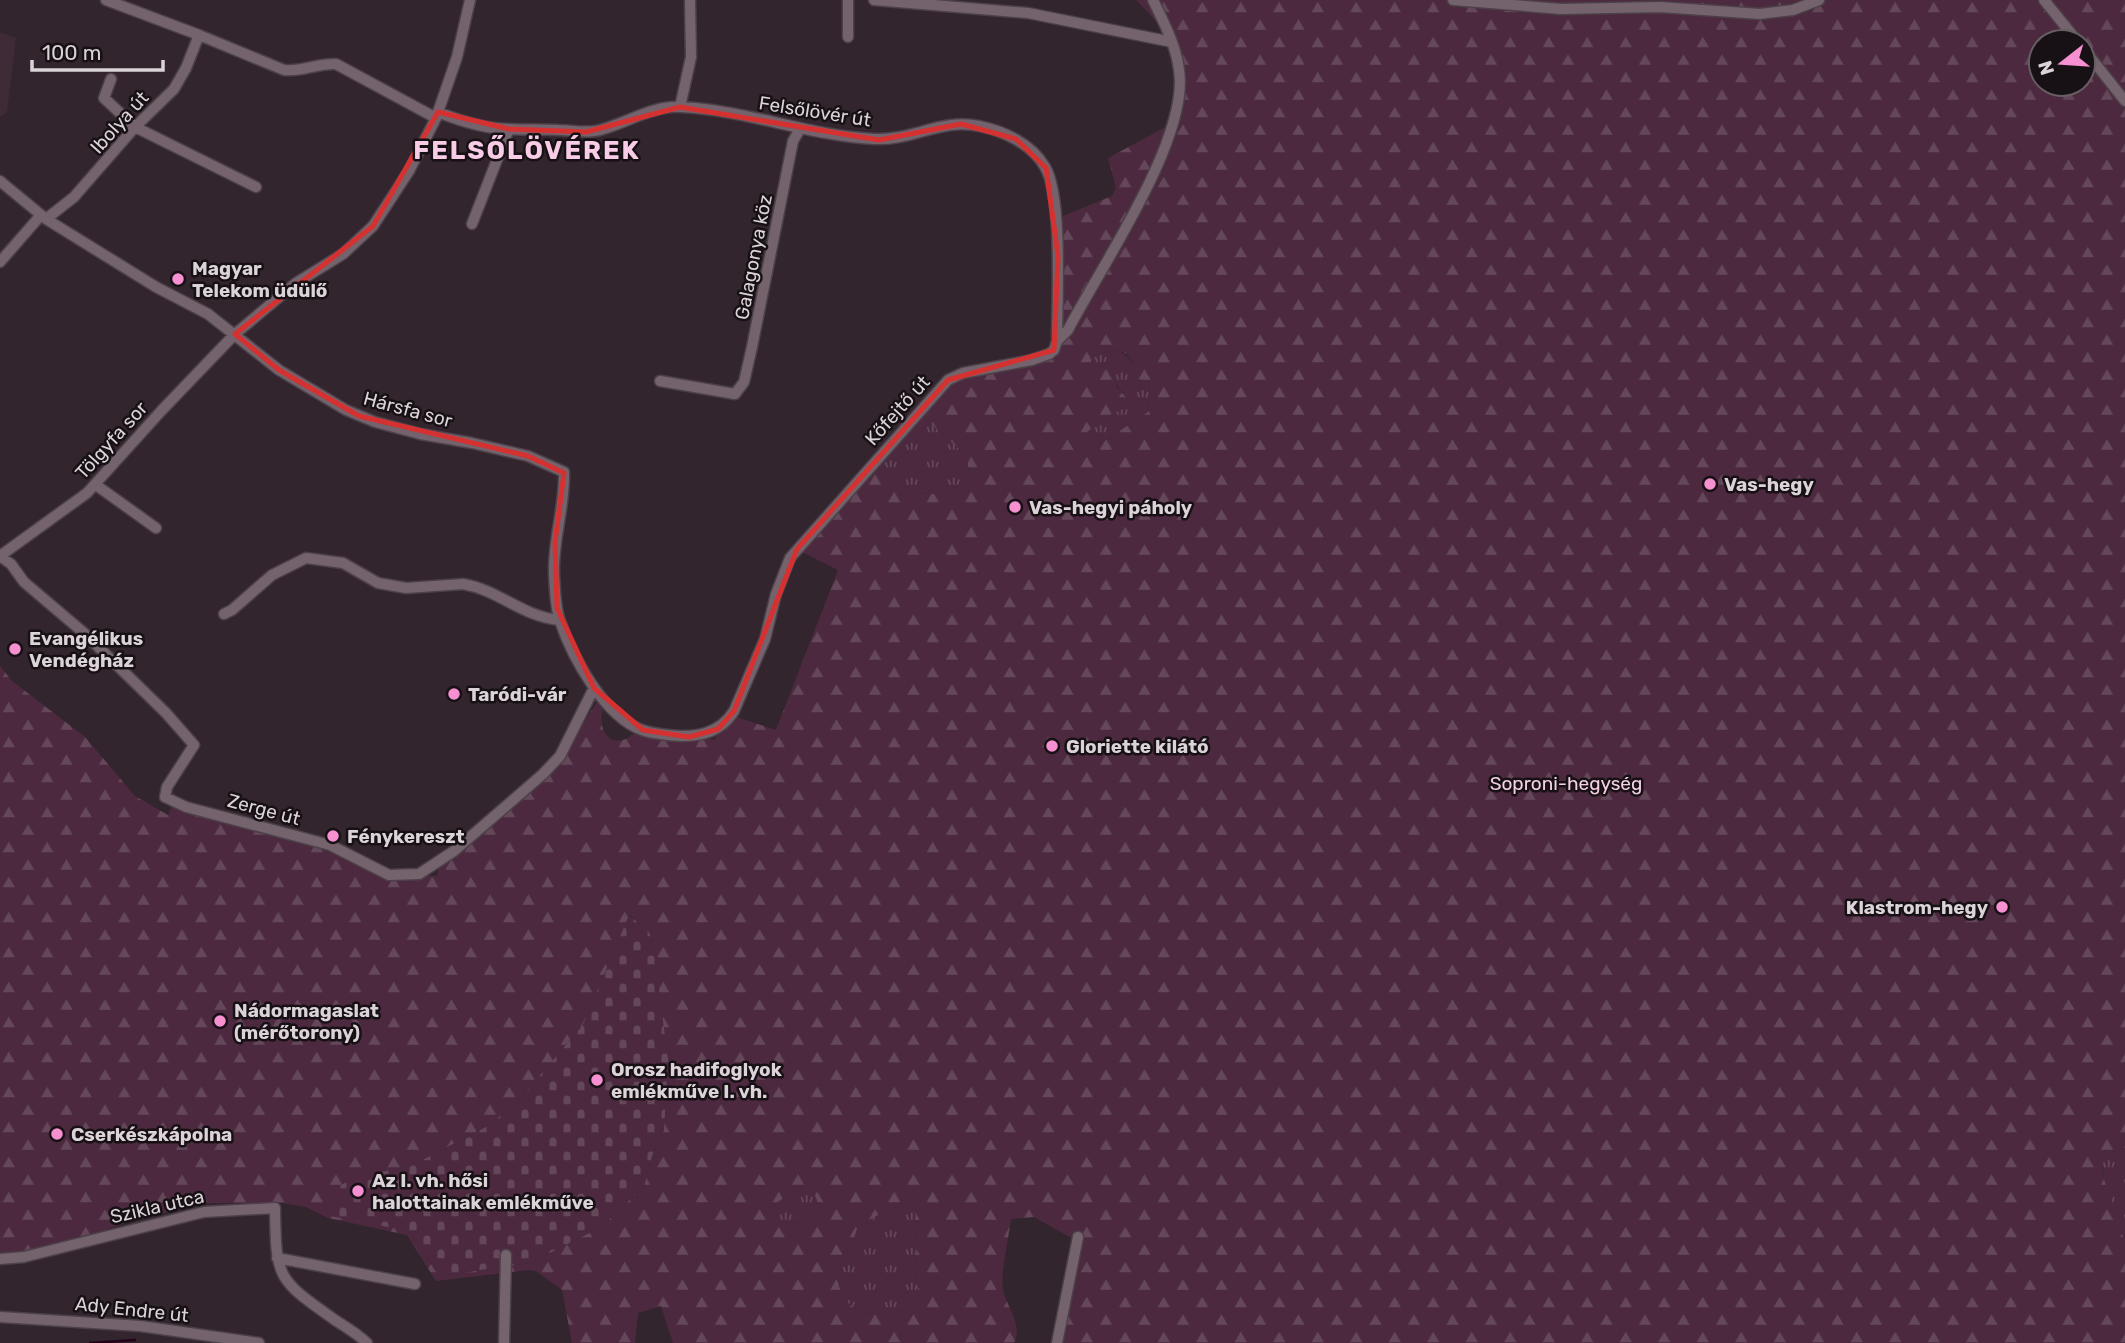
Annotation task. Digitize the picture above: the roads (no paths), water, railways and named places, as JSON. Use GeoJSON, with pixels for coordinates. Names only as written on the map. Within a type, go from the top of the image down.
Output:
{"type":"FeatureCollection","features":[{"type":"Feature","properties":{"kind":"street","name":"Felsőlövér út"},"geometry":{"type":"LineString","coordinates":[[106,0],[284,70],[297,71],[336,64],[437,115],[474,124],[509,129],[600,130],[643,114],[680,107],[832,135],[879,140],[947,124],[980,126],[998,132],[1016,139],[1034,152],[1046,168],[1054,205],[1058,256],[1057,341]]}},
{"type":"Feature","properties":{"kind":"street","name":"Tölgyfa sor"},"geometry":{"type":"LineString","coordinates":[[0,556],[96,485],[162,410],[235,334],[303,277],[343,254],[373,226],[409,171],[437,115],[457,57],[470,0]]}},
{"type":"Feature","properties":{"kind":"street"},"geometry":{"type":"LineString","coordinates":[[680,107],[691,57],[690,0]]}},
{"type":"Feature","properties":{"kind":"street"},"geometry":{"type":"LineString","coordinates":[[848,0],[848,37]]}},
{"type":"Feature","properties":{"kind":"street"},"geometry":{"type":"LineString","coordinates":[[874,0],[1028,13],[1172,42]]}},
{"type":"Feature","properties":{"kind":"street","name":"Kőfejtő út"},"geometry":{"type":"LineString","coordinates":[[622,717],[643,730],[689,737],[709,732],[728,721],[765,639],[785,568],[797,549],[948,380],[963,373],[1032,360],[1054,350],[1133,215],[1175,122],[1180,72],[1172,42],[1153,0]]}},
{"type":"Feature","properties":{"kind":"street"},"geometry":{"type":"LineString","coordinates":[[1453,0],[1561,9],[1660,7],[1760,14],[1793,10],[1819,0]]}},
{"type":"Feature","properties":{"kind":"street"},"geometry":{"type":"LineString","coordinates":[[2044,0],[2067,28]]}},
{"type":"Feature","properties":{"kind":"street","name":"Ibolya út"},"geometry":{"type":"LineString","coordinates":[[0,262],[43,217],[74,197],[135,127],[174,89],[199,35]]}},
{"type":"Feature","properties":{"kind":"street"},"geometry":{"type":"LineString","coordinates":[[2097,66],[2125,101]]}},
{"type":"Feature","properties":{"kind":"street"},"geometry":{"type":"LineString","coordinates":[[111,79],[104,98],[135,127],[256,187]]}},
{"type":"Feature","properties":{"kind":"street"},"geometry":{"type":"LineString","coordinates":[[472,224],[509,129]]}},
{"type":"Feature","properties":{"kind":"street","name":"Galagonya köz"},"geometry":{"type":"LineString","coordinates":[[660,381],[735,394],[739,392],[744,382],[755,334],[793,141],[800,129]]}},
{"type":"Feature","properties":{"kind":"street","name":"Hársfa sor"},"geometry":{"type":"LineString","coordinates":[[0,181],[43,217],[146,281],[208,314],[279,370],[359,416],[420,434],[528,456],[564,472],[554,573],[559,620],[571,648],[594,688],[622,717]]}},
{"type":"Feature","properties":{"kind":"street"},"geometry":{"type":"LineString","coordinates":[[96,485],[156,528]]}},
{"type":"Feature","properties":{"kind":"street","name":"Zerge út"},"geometry":{"type":"LineString","coordinates":[[0,556],[11,564],[24,582],[84,632],[166,713],[194,745],[167,787],[165,797],[186,807],[330,845],[389,875],[412,876],[430,868],[454,851],[543,774],[560,756],[594,688]]}},
{"type":"Feature","properties":{"kind":"street"},"geometry":{"type":"LineString","coordinates":[[224,614],[272,575],[306,558],[343,563],[378,583],[406,588],[471,585],[503,598],[527,613],[559,620]]}},
{"type":"Feature","properties":{"kind":"street","name":"Szikla utca"},"geometry":{"type":"LineString","coordinates":[[0,1259],[24,1257],[204,1212],[275,1208],[277,1258],[290,1287],[367,1343]]}},
{"type":"Feature","properties":{"kind":"street"},"geometry":{"type":"LineString","coordinates":[[1057,1343],[1078,1237]]}},
{"type":"Feature","properties":{"kind":"street"},"geometry":{"type":"LineString","coordinates":[[505,1343],[506,1255]]}},
{"type":"Feature","properties":{"kind":"street"},"geometry":{"type":"LineString","coordinates":[[277,1258],[415,1284]]}},
{"type":"Feature","properties":{"kind":"street","name":"Ady Endre út"},"geometry":{"type":"LineString","coordinates":[[0,1317],[129,1325],[211,1339],[259,1343]]}},
{"type":"Feature","properties":{"kind":"waterway"},"geometry":{"type":"LineString","coordinates":[[90,1343],[135,1340]]}},
{"type":"Feature","properties":{"kind":"place","name":"Magyar Telekom üdülő"},"geometry":{"type":"Point","coordinates":[178,279]}},
{"type":"Feature","properties":{"kind":"place","name":"Vas-hegy"},"geometry":{"type":"Point","coordinates":[1710,484]}},
{"type":"Feature","properties":{"kind":"place","name":"Vas-hegyi páholy"},"geometry":{"type":"Point","coordinates":[1015,507]}},
{"type":"Feature","properties":{"kind":"place","name":"Evangélikus Vendégház"},"geometry":{"type":"Point","coordinates":[15,649]}},
{"type":"Feature","properties":{"kind":"place","name":"Taródi-vár"},"geometry":{"type":"Point","coordinates":[454,694]}},
{"type":"Feature","properties":{"kind":"place","name":"Gloriette kilátó"},"geometry":{"type":"Point","coordinates":[1052,746]}},
{"type":"Feature","properties":{"kind":"place","name":"Fénykereszt"},"geometry":{"type":"Point","coordinates":[333,836]}},
{"type":"Feature","properties":{"kind":"place","name":"Klastrom-hegy"},"geometry":{"type":"Point","coordinates":[2002,907]}},
{"type":"Feature","properties":{"kind":"place","name":"Nádormagaslat (mérőtorony)"},"geometry":{"type":"Point","coordinates":[220,1021]}},
{"type":"Feature","properties":{"kind":"place","name":"Orosz hadifoglyok emlékműve I. vh."},"geometry":{"type":"Point","coordinates":[597,1080]}},
{"type":"Feature","properties":{"kind":"place","name":"Cserkészkápolna"},"geometry":{"type":"Point","coordinates":[57,1134]}},
{"type":"Feature","properties":{"kind":"place","name":"Az I. vh. hősi halottainak emlékműve"},"geometry":{"type":"Point","coordinates":[358,1191]}},
{"type":"Feature","properties":{"kind":"district","name":"FELSŐLÖVÉREK"},"geometry":{"type":"Point","coordinates":[527,150]}},
{"type":"Feature","properties":{"kind":"park label","name":"Soproni-hegység"},"geometry":{"type":"Point","coordinates":[1566,783]}}]}
